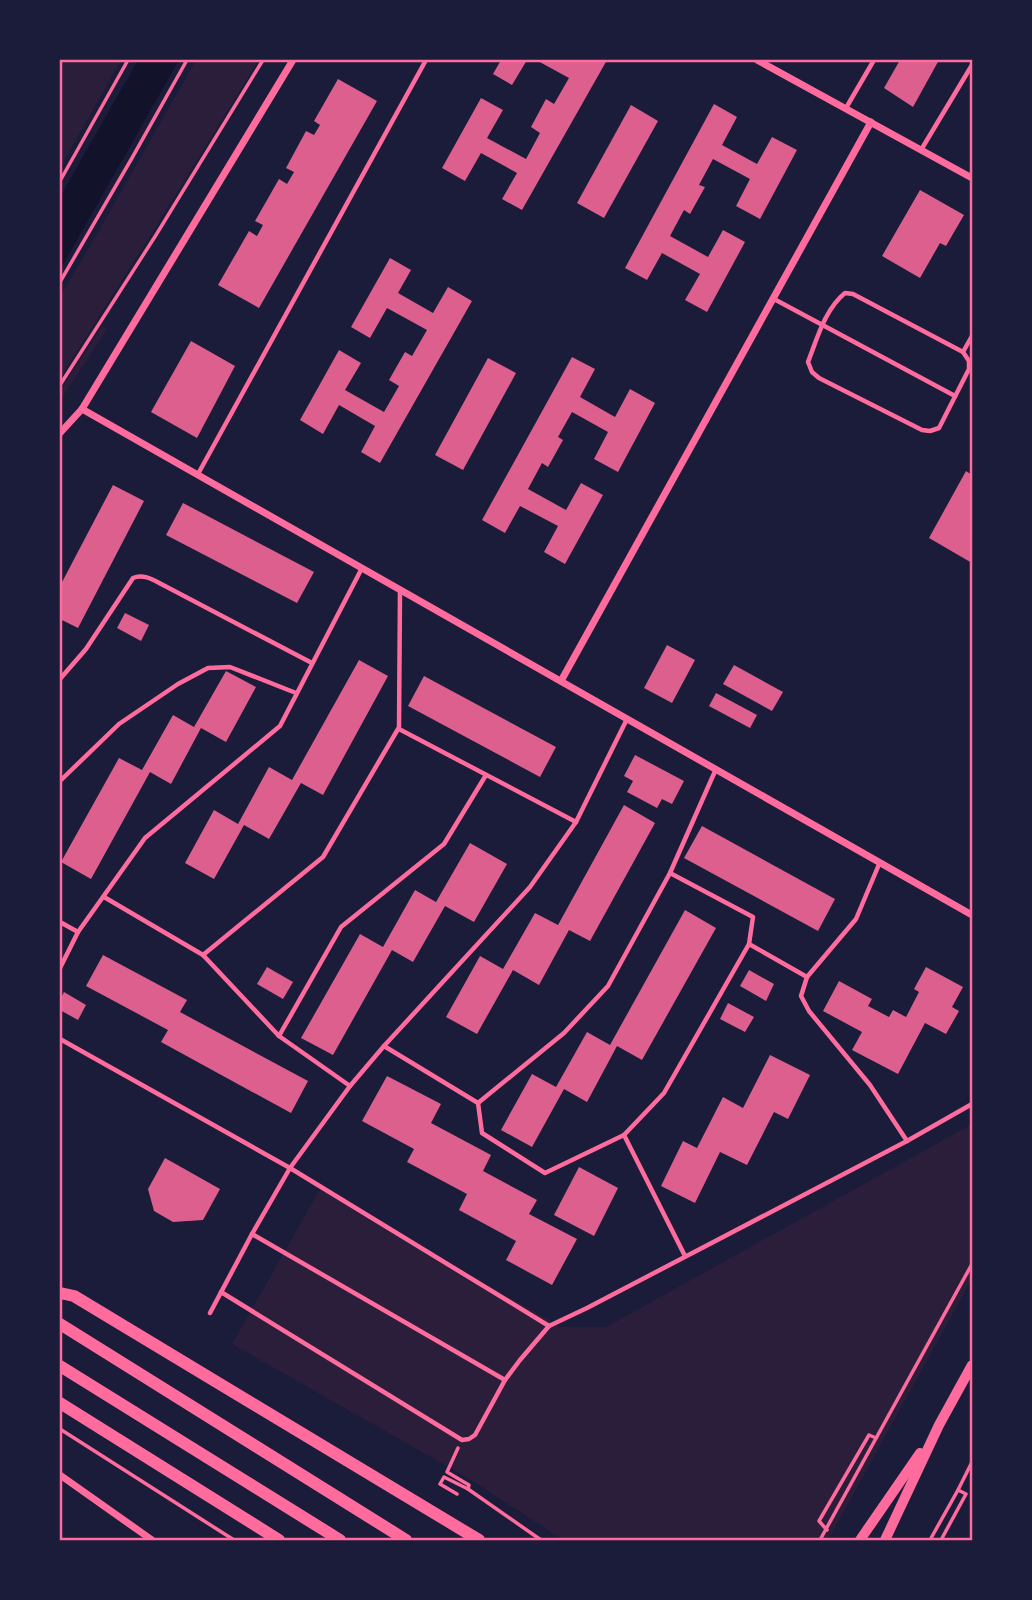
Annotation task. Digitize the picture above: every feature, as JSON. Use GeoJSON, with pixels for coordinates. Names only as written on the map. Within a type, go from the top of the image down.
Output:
{"type":"FeatureCollection","features":[{"type":"Feature","properties":{"kind":"main road"},"geometry":{"type":"LineString","coordinates":[[60,1293],[74,1296],[479,1541]]}},
{"type":"Feature","properties":{"kind":"main road"},"geometry":{"type":"LineString","coordinates":[[60,1324],[406,1541]]}},
{"type":"Feature","properties":{"kind":"main road"},"geometry":{"type":"LineString","coordinates":[[60,1366],[340,1541]]}},
{"type":"Feature","properties":{"kind":"main road"},"geometry":{"type":"LineString","coordinates":[[60,1403],[279,1541]]}},
{"type":"Feature","properties":{"kind":"street"},"geometry":{"type":"LineString","coordinates":[[60,433],[82,409],[293,60]]}},
{"type":"Feature","properties":{"kind":"street"},"geometry":{"type":"LineString","coordinates":[[757,60],[972,178]]}},
{"type":"Feature","properties":{"kind":"street"},"geometry":{"type":"LineString","coordinates":[[561,681],[871,122]]}},
{"type":"Feature","properties":{"kind":"street"},"geometry":{"type":"LineString","coordinates":[[82,409],[972,915]]}},
{"type":"Feature","properties":{"kind":"street"},"geometry":{"type":"LineString","coordinates":[[884,1541],[939,1425],[972,1366]]}},
{"type":"Feature","properties":{"kind":"street"},"geometry":{"type":"LineString","coordinates":[[860,1541],[939,1425]]}},
{"type":"Feature","properties":{"kind":"street"},"geometry":{"type":"LineString","coordinates":[[60,1475],[152,1541]]}},
{"type":"Feature","properties":{"kind":"lane"},"geometry":{"type":"LineString","coordinates":[[198,474],[426,60]]}},
{"type":"Feature","properties":{"kind":"lane"},"geometry":{"type":"LineString","coordinates":[[846,108],[874,60]]}},
{"type":"Feature","properties":{"kind":"lane"},"geometry":{"type":"LineString","coordinates":[[921,150],[972,65]]}},
{"type":"Feature","properties":{"kind":"lane"},"geometry":{"type":"LineString","coordinates":[[845,293],[853,294],[963,352],[969,361],[969,369],[939,428],[930,431],[922,430],[819,378],[812,372],[808,362],[822,326],[845,293]]}},
{"type":"Feature","properties":{"kind":"lane"},"geometry":{"type":"LineString","coordinates":[[774,299],[955,396]]}},
{"type":"Feature","properties":{"kind":"lane"},"geometry":{"type":"LineString","coordinates":[[963,352],[972,336]]}},
{"type":"Feature","properties":{"kind":"lane"},"geometry":{"type":"LineString","coordinates":[[60,968],[78,932],[145,838],[279,726],[362,568]]}},
{"type":"Feature","properties":{"kind":"lane"},"geometry":{"type":"LineString","coordinates":[[60,679],[86,649],[133,578],[138,576],[165,586],[312,663]]}},
{"type":"Feature","properties":{"kind":"lane"},"geometry":{"type":"LineString","coordinates":[[203,955],[323,857],[399,729],[400,589]]}},
{"type":"Feature","properties":{"kind":"lane"},"geometry":{"type":"LineString","coordinates":[[60,781],[119,724],[178,684],[208,668],[230,667],[296,693]]}},
{"type":"Feature","properties":{"kind":"lane"},"geometry":{"type":"LineString","coordinates":[[210,1312],[290,1168],[350,1086],[530,887],[576,822],[627,719]]}},
{"type":"Feature","properties":{"kind":"lane"},"geometry":{"type":"LineString","coordinates":[[399,729],[576,822]]}},
{"type":"Feature","properties":{"kind":"lane"},"geometry":{"type":"LineString","coordinates":[[478,1103],[564,1033],[608,986],[670,873],[716,769]]}},
{"type":"Feature","properties":{"kind":"lane"},"geometry":{"type":"LineString","coordinates":[[279,1037],[341,927],[443,844],[486,775]]}},
{"type":"Feature","properties":{"kind":"lane"},"geometry":{"type":"LineString","coordinates":[[880,862],[856,919],[807,977],[801,996],[809,1011],[870,1085],[907,1141]]}},
{"type":"Feature","properties":{"kind":"lane"},"geometry":{"type":"LineString","coordinates":[[478,1103],[482,1133],[545,1173],[624,1135],[664,1093],[749,944],[753,916],[670,873]]}},
{"type":"Feature","properties":{"kind":"lane"},"geometry":{"type":"LineString","coordinates":[[104,897],[203,955],[279,1037],[350,1086]]}},
{"type":"Feature","properties":{"kind":"lane"},"geometry":{"type":"LineString","coordinates":[[60,922],[78,932]]}},
{"type":"Feature","properties":{"kind":"lane"},"geometry":{"type":"LineString","coordinates":[[749,944],[807,977]]}},
{"type":"Feature","properties":{"kind":"lane"},"geometry":{"type":"LineString","coordinates":[[60,1039],[290,1168],[549,1326]]}},
{"type":"Feature","properties":{"kind":"lane"},"geometry":{"type":"LineString","coordinates":[[384,1046],[478,1103]]}},
{"type":"Feature","properties":{"kind":"lane"},"geometry":{"type":"LineString","coordinates":[[221,1292],[462,1440],[469,1439],[475,1435],[505,1380],[549,1326],[907,1141],[972,1104]]}},
{"type":"Feature","properties":{"kind":"lane"},"geometry":{"type":"LineString","coordinates":[[624,1135],[685,1256]]}},
{"type":"Feature","properties":{"kind":"lane"},"geometry":{"type":"LineString","coordinates":[[252,1234],[505,1380]]}},
{"type":"Feature","properties":{"kind":"path"},"geometry":{"type":"LineString","coordinates":[[60,181],[128,60]]}},
{"type":"Feature","properties":{"kind":"path"},"geometry":{"type":"LineString","coordinates":[[60,282],[187,60]]}},
{"type":"Feature","properties":{"kind":"path"},"geometry":{"type":"LineString","coordinates":[[60,385],[263,60]]}},
{"type":"Feature","properties":{"kind":"path"},"geometry":{"type":"LineString","coordinates":[[820,1541],[972,1264]]}},
{"type":"Feature","properties":{"kind":"path"},"geometry":{"type":"LineString","coordinates":[[60,1429],[234,1541]]}},
{"type":"Feature","properties":{"kind":"path"},"geometry":{"type":"LineString","coordinates":[[827,1531],[819,1521],[869,1435],[876,1438]]}},
{"type":"Feature","properties":{"kind":"path"},"geometry":{"type":"LineString","coordinates":[[462,1440],[447,1472],[469,1485],[468,1489]]}},
{"type":"Feature","properties":{"kind":"path"},"geometry":{"type":"LineString","coordinates":[[930,1541],[972,1462]]}},
{"type":"Feature","properties":{"kind":"path"},"geometry":{"type":"LineString","coordinates":[[457,1494],[440,1483],[444,1477],[468,1489],[541,1541]]}},
{"type":"Feature","properties":{"kind":"path"},"geometry":{"type":"LineString","coordinates":[[941,1541],[966,1494],[958,1490]]}},
{"type":"Feature","properties":{"kind":"shaded area"},"geometry":{"type":"Polygon","coordinates":[[[60,60],[121,60],[60,168],[60,60]]]}},
{"type":"Feature","properties":{"kind":"shaded area"},"geometry":{"type":"Polygon","coordinates":[[[138,60],[179,60],[60,270],[60,197],[138,60]]]}},
{"type":"Feature","properties":{"kind":"shaded area"},"geometry":{"type":"Polygon","coordinates":[[[196,60],[259,60],[60,378],[60,296],[196,60]]]}},
{"type":"Feature","properties":{"kind":"shaded area"},"geometry":{"type":"Polygon","coordinates":[[[102,326],[107,329],[62,398],[60,397],[60,391],[102,326]]]}},
{"type":"Feature","properties":{"kind":"shaded area"},"geometry":{"type":"Polygon","coordinates":[[[972,1124],[972,1279],[832,1533],[824,1540],[563,1540],[473,1481],[232,1344],[320,1189],[561,1327],[606,1327],[972,1124]]]}},
{"type":"Feature","properties":{"kind":"building"},"geometry":{"type":"Polygon","coordinates":[[[501,60],[527,60],[512,85],[493,74],[501,60]]]}},
{"type":"Feature","properties":{"kind":"building"},"geometry":{"type":"Polygon","coordinates":[[[536,60],[607,60],[522,210],[502,199],[517,173],[481,153],[465,181],[442,168],[481,98],[503,110],[487,138],[526,159],[540,133],[531,127],[546,99],[554,104],[569,78],[536,60]]]}},
{"type":"Feature","properties":{"kind":"building"},"geometry":{"type":"Polygon","coordinates":[[[900,60],[939,60],[913,107],[884,88],[900,60]]]}},
{"type":"Feature","properties":{"kind":"building"},"geometry":{"type":"Polygon","coordinates":[[[338,79],[377,101],[259,308],[218,285],[249,231],[257,236],[263,225],[255,221],[279,179],[287,184],[294,172],[286,168],[306,131],[314,135],[320,125],[314,121],[338,79]]]}},
{"type":"Feature","properties":{"kind":"building"},"geometry":{"type":"Polygon","coordinates":[[[714,104],[737,117],[722,145],[757,164],[772,137],[797,150],[760,219],[736,206],[750,179],[713,159],[699,185],[705,187],[690,214],[684,210],[670,236],[708,257],[723,230],[745,242],[707,312],[685,300],[700,274],[662,253],[647,280],[625,268],[714,104]]]}},
{"type":"Feature","properties":{"kind":"building"},"geometry":{"type":"Polygon","coordinates":[[[631,105],[658,121],[604,218],[577,203],[631,105]]]}},
{"type":"Feature","properties":{"kind":"building"},"geometry":{"type":"Polygon","coordinates":[[[920,190],[964,215],[946,246],[940,243],[920,278],[882,256],[920,190]]]}},
{"type":"Feature","properties":{"kind":"building"},"geometry":{"type":"Polygon","coordinates":[[[390,258],[411,270],[398,293],[433,313],[448,287],[472,301],[380,463],[361,452],[375,426],[339,405],[323,434],[300,420],[339,350],[361,363],[345,390],[384,412],[399,386],[389,380],[405,352],[412,356],[427,330],[387,308],[370,338],[351,327],[390,258]]]}},
{"type":"Feature","properties":{"kind":"building"},"geometry":{"type":"Polygon","coordinates":[[[191,341],[235,366],[197,438],[151,412],[191,341]]]}},
{"type":"Feature","properties":{"kind":"building"},"geometry":{"type":"Polygon","coordinates":[[[572,357],[595,369],[580,397],[615,417],[630,389],[655,403],[618,472],[594,459],[608,432],[572,412],[558,437],[563,440],[548,467],[542,463],[528,489],[566,510],[581,483],[603,495],[565,564],[544,552],[558,526],[520,506],[505,533],[482,520],[572,357]]]}},
{"type":"Feature","properties":{"kind":"building"},"geometry":{"type":"Polygon","coordinates":[[[488,358],[516,373],[463,470],[435,455],[488,358]]]}},
{"type":"Feature","properties":{"kind":"building"},"geometry":{"type":"Polygon","coordinates":[[[966,471],[972,475],[972,563],[929,538],[966,471]]]}},
{"type":"Feature","properties":{"kind":"building"},"geometry":{"type":"Polygon","coordinates":[[[113,485],[144,501],[78,628],[62,620],[60,625],[60,586],[113,485]]]}},
{"type":"Feature","properties":{"kind":"building"},"geometry":{"type":"Polygon","coordinates":[[[183,503],[314,572],[297,603],[166,535],[183,503]]]}},
{"type":"Feature","properties":{"kind":"building"},"geometry":{"type":"Polygon","coordinates":[[[125,613],[149,625],[141,641],[117,628],[125,613]]]}},
{"type":"Feature","properties":{"kind":"building"},"geometry":{"type":"Polygon","coordinates":[[[667,645],[695,660],[672,703],[644,688],[667,645]]]}},
{"type":"Feature","properties":{"kind":"building"},"geometry":{"type":"Polygon","coordinates":[[[359,660],[388,676],[323,795],[301,783],[269,839],[244,825],[214,879],[185,863],[214,810],[238,824],[269,767],[292,780],[359,660]]]}},
{"type":"Feature","properties":{"kind":"building"},"geometry":{"type":"Polygon","coordinates":[[[734,665],[783,692],[772,711],[723,684],[734,665]]]}},
{"type":"Feature","properties":{"kind":"building"},"geometry":{"type":"Polygon","coordinates":[[[226,671],[256,687],[226,742],[201,728],[171,784],[150,772],[91,879],[61,862],[119,758],[142,770],[173,715],[194,727],[226,671]]]}},
{"type":"Feature","properties":{"kind":"building"},"geometry":{"type":"Polygon","coordinates":[[[424,676],[556,747],[540,777],[408,706],[424,676]]]}},
{"type":"Feature","properties":{"kind":"building"},"geometry":{"type":"Polygon","coordinates":[[[716,693],[757,715],[750,728],[709,706],[716,693]]]}},
{"type":"Feature","properties":{"kind":"building"},"geometry":{"type":"Polygon","coordinates":[[[635,755],[684,781],[672,804],[662,799],[657,808],[627,792],[633,781],[624,776],[635,755]]]}},
{"type":"Feature","properties":{"kind":"building"},"geometry":{"type":"Polygon","coordinates":[[[624,805],[655,823],[590,941],[569,930],[539,985],[513,970],[477,1034],[446,1017],[480,956],[503,969],[535,913],[558,925],[624,805]]]}},
{"type":"Feature","properties":{"kind":"building"},"geometry":{"type":"Polygon","coordinates":[[[702,826],[835,899],[818,931],[684,858],[702,826]]]}},
{"type":"Feature","properties":{"kind":"building"},"geometry":{"type":"Polygon","coordinates":[[[470,843],[507,864],[474,922],[445,906],[413,962],[392,950],[333,1055],[301,1038],[360,934],[383,947],[415,890],[436,902],[470,843]]]}},
{"type":"Feature","properties":{"kind":"building"},"geometry":{"type":"Polygon","coordinates":[[[685,910],[716,928],[642,1060],[617,1046],[587,1102],[564,1089],[532,1147],[501,1130],[532,1074],[556,1087],[587,1032],[610,1045],[685,910]]]}},
{"type":"Feature","properties":{"kind":"building"},"geometry":{"type":"Polygon","coordinates":[[[103,955],[187,1000],[180,1012],[308,1081],[291,1113],[161,1042],[168,1030],[86,986],[103,955]]]}},
{"type":"Feature","properties":{"kind":"building"},"geometry":{"type":"Polygon","coordinates":[[[267,967],[293,982],[283,999],[257,984],[267,967]]]}},
{"type":"Feature","properties":{"kind":"building"},"geometry":{"type":"Polygon","coordinates":[[[926,967],[963,987],[952,1007],[959,1011],[946,1034],[925,1023],[898,1074],[852,1050],[862,1032],[823,1011],[839,981],[872,999],[868,1006],[889,1017],[893,1010],[906,1017],[919,992],[914,989],[926,967]]]}},
{"type":"Feature","properties":{"kind":"building"},"geometry":{"type":"Polygon","coordinates":[[[749,970],[774,984],[766,1001],[740,986],[749,970]]]}},
{"type":"Feature","properties":{"kind":"building"},"geometry":{"type":"Polygon","coordinates":[[[64,992],[86,1005],[78,1020],[60,1010],[60,1000],[64,992]]]}},
{"type":"Feature","properties":{"kind":"building"},"geometry":{"type":"Polygon","coordinates":[[[728,1003],[754,1017],[745,1032],[720,1019],[728,1003]]]}},
{"type":"Feature","properties":{"kind":"building"},"geometry":{"type":"Polygon","coordinates":[[[770,1055],[810,1075],[788,1119],[774,1112],[747,1165],[720,1152],[695,1203],[661,1186],[683,1141],[697,1148],[723,1097],[743,1108],[770,1055]]]}},
{"type":"Feature","properties":{"kind":"building"},"geometry":{"type":"Polygon","coordinates":[[[387,1076],[441,1104],[431,1123],[491,1155],[483,1171],[537,1200],[529,1214],[577,1239],[552,1285],[506,1260],[516,1241],[459,1210],[467,1194],[407,1162],[414,1149],[362,1121],[387,1076]]]}},
{"type":"Feature","properties":{"kind":"building"},"geometry":{"type":"Polygon","coordinates":[[[165,1158],[220,1189],[203,1220],[173,1222],[154,1211],[148,1189],[165,1158]]]}},
{"type":"Feature","properties":{"kind":"building"},"geometry":{"type":"Polygon","coordinates":[[[579,1167],[618,1188],[594,1236],[554,1215],[579,1167]]]}}]}
